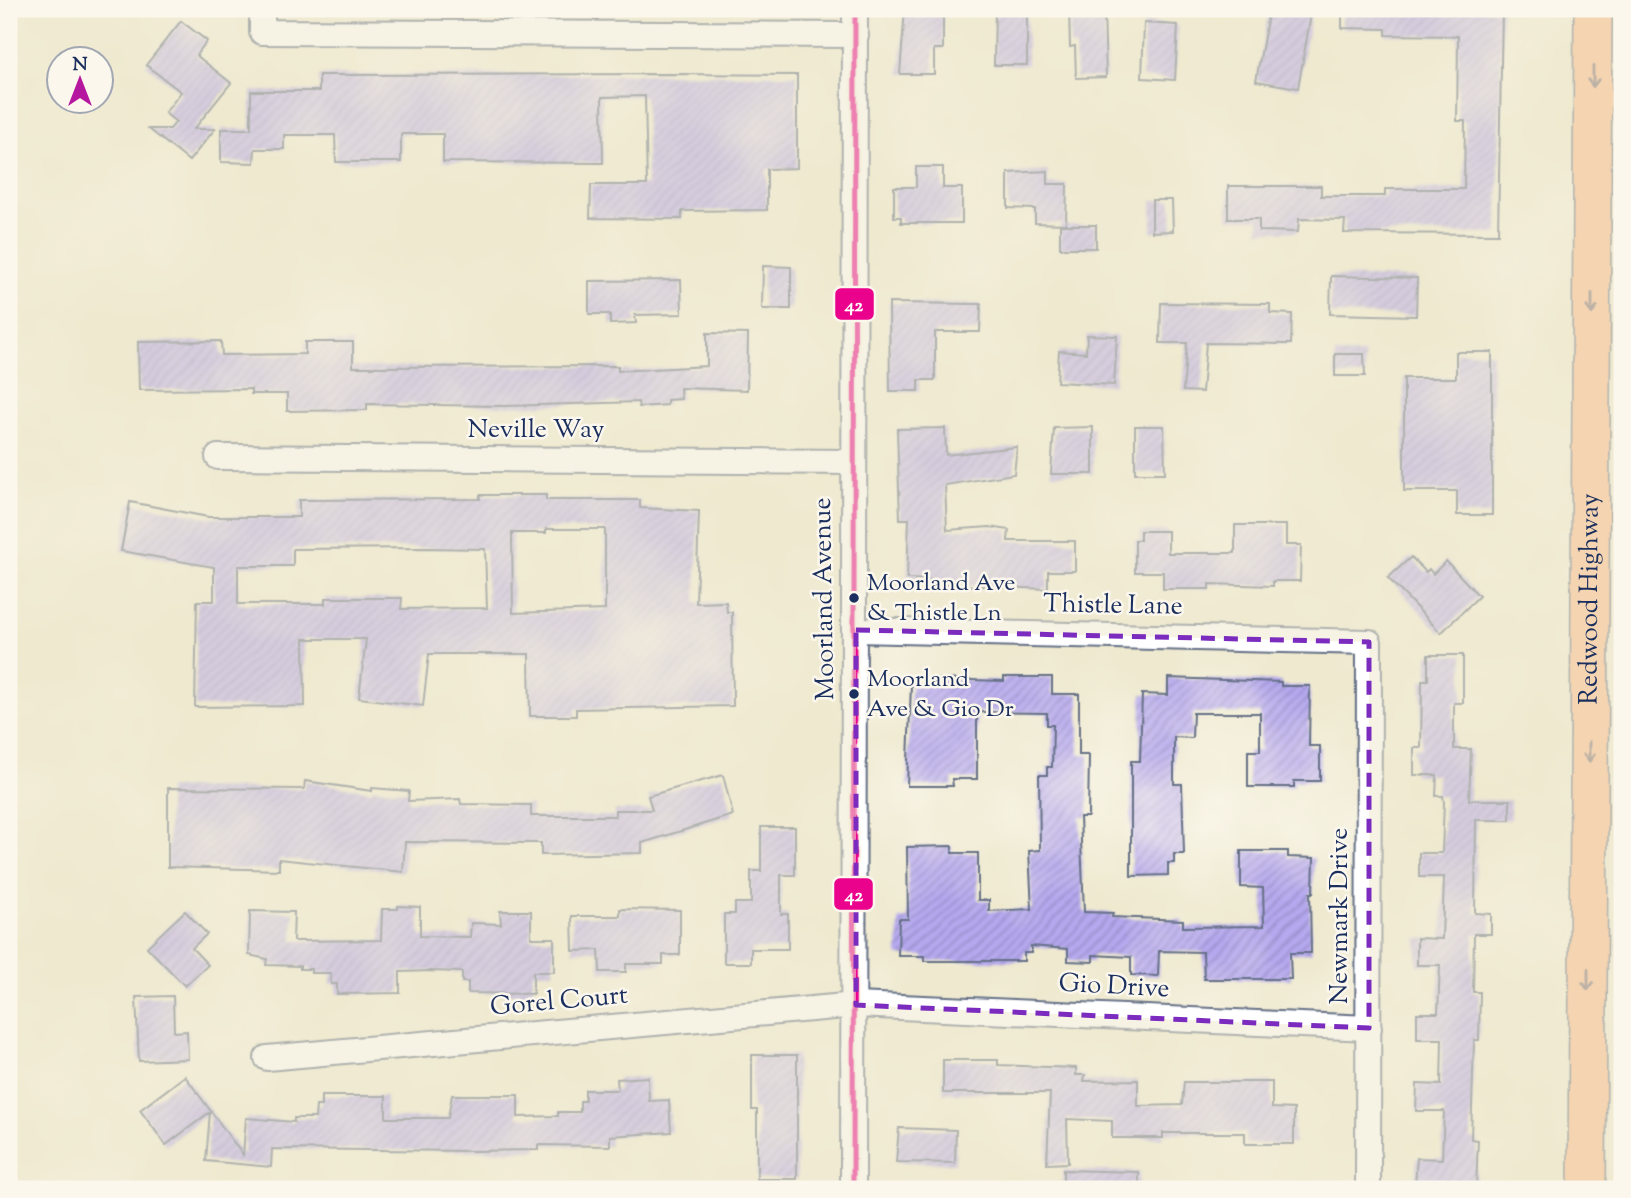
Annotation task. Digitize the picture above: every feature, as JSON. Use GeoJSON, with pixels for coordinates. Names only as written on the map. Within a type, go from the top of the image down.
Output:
{"type":"FeatureCollection","features":[{"type":"Feature","properties":{"kind":"highway","name":"Redwood Highway"},"geometry":{"type":"LineString","coordinates":[[1587,1189],[1593,9]]}},
{"type":"Feature","properties":{"kind":"street","name":"Moorland Avenue"},"geometry":{"type":"LineString","coordinates":[[853,1189],[856,1005],[853,462],[855,9]]}},
{"type":"Feature","properties":{"kind":"street"},"geometry":{"type":"LineString","coordinates":[[262,20],[856,35]]}},
{"type":"Feature","properties":{"kind":"street","name":"Neville Way"},"geometry":{"type":"LineString","coordinates":[[218,457],[853,462]]}},
{"type":"Feature","properties":{"kind":"street","name":"Thistle Lane"},"geometry":{"type":"LineString","coordinates":[[856,630],[1369,642]]}},
{"type":"Feature","properties":{"kind":"street","name":"Newmark Drive"},"geometry":{"type":"LineString","coordinates":[[1368,1189],[1369,642]]}},
{"type":"Feature","properties":{"kind":"street","name":"Gio Drive"},"geometry":{"type":"LineString","coordinates":[[856,1005],[1369,1028]]}},
{"type":"Feature","properties":{"kind":"street","name":"Gorel Court"},"geometry":{"type":"LineString","coordinates":[[267,1058],[856,1005]]}},
{"type":"Feature","properties":{"kind":"highlighted area"},"geometry":{"type":"Polygon","coordinates":[[[856,630],[1369,642],[1369,1028],[856,1005],[856,630]]]}},
{"type":"Feature","properties":{"kind":"building"},"geometry":{"type":"Polygon","coordinates":[[[905,9],[943,9],[943,49],[934,49],[934,74],[900,74],[905,9]]]}},
{"type":"Feature","properties":{"kind":"building"},"geometry":{"type":"Polygon","coordinates":[[[995,9],[1027,9],[1027,65],[994,65],[995,9]]]}},
{"type":"Feature","properties":{"kind":"building"},"geometry":{"type":"Polygon","coordinates":[[[1069,9],[1104,9],[1106,77],[1076,78],[1075,46],[1070,47],[1069,9]]]}},
{"type":"Feature","properties":{"kind":"building"},"geometry":{"type":"Polygon","coordinates":[[[1269,9],[1312,9],[1298,88],[1256,81],[1269,9]]]}},
{"type":"Feature","properties":{"kind":"building"},"geometry":{"type":"Polygon","coordinates":[[[1342,9],[1502,9],[1498,234],[1344,233],[1345,220],[1299,219],[1298,232],[1259,231],[1259,219],[1228,219],[1228,186],[1321,186],[1321,196],[1385,196],[1385,189],[1464,189],[1465,121],[1457,121],[1458,36],[1386,35],[1386,29],[1342,28],[1342,9]]]}},
{"type":"Feature","properties":{"kind":"building"},"geometry":{"type":"Polygon","coordinates":[[[181,21],[207,41],[196,55],[231,83],[194,129],[215,129],[189,161],[149,129],[170,129],[176,122],[165,113],[181,92],[146,65],[181,21]]]}},
{"type":"Feature","properties":{"kind":"building"},"geometry":{"type":"Polygon","coordinates":[[[1144,23],[1178,25],[1175,80],[1142,78],[1144,23]]]}},
{"type":"Feature","properties":{"kind":"building"},"geometry":{"type":"Polygon","coordinates":[[[319,75],[797,75],[797,168],[767,169],[767,210],[682,211],[682,219],[590,218],[591,185],[647,185],[645,96],[602,97],[603,163],[443,162],[443,134],[401,134],[401,162],[336,162],[335,135],[284,135],[284,149],[255,149],[254,163],[221,162],[221,129],[251,129],[251,91],[319,91],[319,75]]]}},
{"type":"Feature","properties":{"kind":"building"},"geometry":{"type":"Polygon","coordinates":[[[916,167],[943,167],[943,188],[962,188],[962,223],[901,223],[901,217],[894,217],[894,187],[916,187],[916,167]]]}},
{"type":"Feature","properties":{"kind":"building"},"geometry":{"type":"Polygon","coordinates":[[[1048,171],[1048,184],[1067,184],[1066,224],[1035,223],[1035,209],[1008,208],[1008,173],[1048,171]]]}},
{"type":"Feature","properties":{"kind":"building"},"geometry":{"type":"Polygon","coordinates":[[[1152,200],[1172,200],[1173,231],[1152,232],[1152,200]]]}},
{"type":"Feature","properties":{"kind":"building"},"geometry":{"type":"Polygon","coordinates":[[[1060,225],[1096,225],[1096,248],[1060,248],[1060,225]]]}},
{"type":"Feature","properties":{"kind":"building"},"geometry":{"type":"Polygon","coordinates":[[[763,266],[791,267],[791,309],[762,309],[763,266]]]}},
{"type":"Feature","properties":{"kind":"building"},"geometry":{"type":"Polygon","coordinates":[[[1331,276],[1417,278],[1416,316],[1330,314],[1331,276]]]}},
{"type":"Feature","properties":{"kind":"building"},"geometry":{"type":"Polygon","coordinates":[[[681,280],[682,314],[635,315],[636,323],[610,324],[610,314],[589,314],[589,281],[681,280]]]}},
{"type":"Feature","properties":{"kind":"building"},"geometry":{"type":"Polygon","coordinates":[[[889,303],[981,304],[980,332],[935,332],[935,380],[919,380],[919,391],[890,391],[889,303]]]}},
{"type":"Feature","properties":{"kind":"building"},"geometry":{"type":"Polygon","coordinates":[[[1161,303],[1270,304],[1270,313],[1292,314],[1291,344],[1206,343],[1202,392],[1183,391],[1187,343],[1160,343],[1161,303]]]}},
{"type":"Feature","properties":{"kind":"building"},"geometry":{"type":"Polygon","coordinates":[[[707,333],[748,334],[747,390],[680,388],[681,399],[667,400],[667,405],[639,407],[638,402],[504,406],[367,404],[367,410],[287,411],[287,394],[251,394],[251,389],[139,390],[138,342],[221,341],[222,355],[305,354],[305,342],[353,342],[353,367],[618,366],[618,371],[707,366],[707,333]]]}},
{"type":"Feature","properties":{"kind":"building"},"geometry":{"type":"Polygon","coordinates":[[[1087,335],[1117,336],[1114,385],[1057,382],[1059,351],[1086,353],[1087,335]]]}},
{"type":"Feature","properties":{"kind":"building"},"geometry":{"type":"Polygon","coordinates":[[[1456,352],[1492,352],[1492,515],[1457,515],[1457,491],[1404,491],[1404,378],[1456,378],[1456,352]]]}},
{"type":"Feature","properties":{"kind":"building"},"geometry":{"type":"Polygon","coordinates":[[[1335,354],[1364,354],[1365,376],[1335,376],[1335,354]]]}},
{"type":"Feature","properties":{"kind":"building"},"geometry":{"type":"Polygon","coordinates":[[[1135,426],[1164,426],[1165,473],[1135,473],[1135,426]]]}},
{"type":"Feature","properties":{"kind":"building"},"geometry":{"type":"Polygon","coordinates":[[[1093,427],[1093,474],[1051,474],[1054,428],[1093,427]]]}},
{"type":"Feature","properties":{"kind":"building"},"geometry":{"type":"Polygon","coordinates":[[[945,428],[946,455],[1017,447],[1014,474],[945,485],[947,530],[990,527],[1009,530],[1008,541],[1075,541],[1075,571],[1048,571],[1048,589],[933,584],[934,580],[907,579],[909,519],[900,519],[897,429],[945,428]]]}},
{"type":"Feature","properties":{"kind":"building"},"geometry":{"type":"Polygon","coordinates":[[[480,495],[546,495],[546,500],[640,500],[640,508],[699,511],[696,603],[726,602],[727,612],[732,612],[733,706],[576,709],[576,716],[530,716],[529,654],[429,654],[423,706],[359,698],[366,639],[304,639],[305,706],[195,707],[197,601],[214,601],[214,567],[121,551],[130,502],[208,517],[299,517],[299,500],[480,499],[480,495]],[[546,529],[546,533],[512,533],[513,613],[605,610],[605,529],[546,529]],[[293,549],[293,566],[238,566],[238,604],[325,604],[325,598],[402,598],[401,609],[487,608],[485,549],[293,549]]]}},
{"type":"Feature","properties":{"kind":"building"},"geometry":{"type":"Polygon","coordinates":[[[1235,525],[1286,525],[1286,545],[1301,545],[1300,581],[1273,581],[1273,586],[1209,584],[1209,589],[1163,589],[1163,572],[1135,572],[1135,540],[1140,540],[1140,531],[1168,531],[1168,553],[1235,553],[1235,525]]]}},
{"type":"Feature","properties":{"kind":"building"},"geometry":{"type":"Polygon","coordinates":[[[1411,557],[1426,572],[1429,569],[1433,574],[1446,561],[1479,596],[1441,633],[1388,578],[1411,557]]]}},
{"type":"Feature","properties":{"kind":"building"},"geometry":{"type":"Polygon","coordinates":[[[1428,655],[1463,655],[1463,703],[1454,703],[1454,749],[1471,749],[1469,800],[1510,800],[1510,820],[1476,820],[1475,913],[1491,914],[1491,934],[1474,934],[1473,992],[1480,992],[1479,1040],[1474,1040],[1471,1139],[1478,1140],[1476,1188],[1415,1185],[1417,1158],[1442,1159],[1444,1111],[1416,1111],[1417,1084],[1441,1085],[1442,1039],[1417,1039],[1417,1013],[1438,1013],[1440,965],[1417,965],[1417,938],[1442,939],[1444,877],[1419,877],[1419,853],[1442,853],[1444,802],[1443,796],[1436,796],[1437,775],[1414,775],[1414,748],[1421,748],[1422,680],[1428,680],[1428,655]]]}},
{"type":"Feature","properties":{"kind":"building"},"geometry":{"type":"Polygon","coordinates":[[[1004,677],[1052,677],[1052,694],[1079,694],[1079,755],[1089,755],[1088,817],[1080,817],[1084,912],[1113,913],[1112,917],[1183,920],[1183,927],[1264,926],[1263,888],[1241,887],[1241,851],[1288,851],[1288,857],[1314,858],[1313,893],[1310,893],[1311,953],[1290,953],[1291,979],[1204,979],[1203,952],[1159,951],[1158,976],[1131,975],[1131,957],[1093,955],[1093,962],[1068,961],[1068,949],[1031,946],[1031,953],[1024,953],[1024,961],[924,961],[924,956],[898,956],[899,919],[908,919],[907,847],[952,846],[952,853],[978,853],[978,900],[989,900],[989,911],[1032,909],[1029,851],[1040,850],[1039,775],[1047,775],[1047,767],[1052,767],[1053,725],[1047,725],[1047,713],[977,712],[977,779],[952,779],[953,786],[907,786],[911,685],[937,686],[937,679],[1004,681],[1004,677]]]}},
{"type":"Feature","properties":{"kind":"building"},"geometry":{"type":"Polygon","coordinates":[[[1168,678],[1281,682],[1281,686],[1310,686],[1309,746],[1320,746],[1320,781],[1294,781],[1294,787],[1248,787],[1248,751],[1260,751],[1260,713],[1193,713],[1192,738],[1174,737],[1174,784],[1182,784],[1184,854],[1174,854],[1174,863],[1168,863],[1168,875],[1131,876],[1131,761],[1140,761],[1142,694],[1168,695],[1168,678]]]}},
{"type":"Feature","properties":{"kind":"building"},"geometry":{"type":"Polygon","coordinates":[[[723,775],[733,815],[642,843],[642,853],[541,855],[541,843],[405,842],[403,872],[279,859],[279,870],[168,867],[168,788],[304,789],[305,781],[372,791],[372,788],[409,791],[408,801],[460,799],[461,804],[531,805],[531,816],[615,816],[615,810],[652,810],[648,796],[723,775]]]}},
{"type":"Feature","properties":{"kind":"building"},"geometry":{"type":"Polygon","coordinates":[[[761,827],[795,827],[795,875],[781,875],[781,914],[788,914],[788,949],[751,949],[751,963],[724,963],[724,914],[735,914],[735,903],[751,903],[751,871],[761,871],[761,827]]]}},
{"type":"Feature","properties":{"kind":"building"},"geometry":{"type":"Polygon","coordinates":[[[398,906],[420,907],[420,936],[470,937],[471,923],[501,924],[500,911],[531,911],[531,938],[554,938],[554,972],[533,972],[533,994],[468,993],[468,982],[462,982],[462,972],[431,971],[400,972],[400,993],[337,994],[337,984],[331,984],[331,973],[311,973],[311,969],[300,969],[300,966],[266,965],[267,959],[249,955],[250,911],[294,912],[293,941],[381,940],[382,909],[398,909],[398,906]]]}},
{"type":"Feature","properties":{"kind":"building"},"geometry":{"type":"Polygon","coordinates":[[[620,909],[680,910],[680,955],[663,955],[663,964],[626,964],[626,972],[600,972],[599,950],[573,951],[572,916],[620,916],[620,909]]]}},
{"type":"Feature","properties":{"kind":"building"},"geometry":{"type":"Polygon","coordinates":[[[185,911],[207,934],[192,948],[208,965],[185,986],[147,947],[185,911]]]}},
{"type":"Feature","properties":{"kind":"building"},"geometry":{"type":"Polygon","coordinates":[[[173,996],[174,1032],[187,1031],[188,1059],[139,1061],[136,997],[173,996]]]}},
{"type":"Feature","properties":{"kind":"building"},"geometry":{"type":"Polygon","coordinates":[[[752,1055],[797,1055],[797,1179],[757,1179],[757,1110],[752,1110],[752,1055]]]}},
{"type":"Feature","properties":{"kind":"building"},"geometry":{"type":"Polygon","coordinates":[[[943,1060],[998,1060],[998,1065],[1076,1068],[1076,1075],[1085,1075],[1084,1081],[1138,1080],[1138,1106],[1182,1105],[1184,1082],[1272,1082],[1272,1108],[1294,1109],[1294,1144],[1245,1144],[1245,1133],[1163,1133],[1163,1138],[1112,1138],[1112,1121],[1067,1119],[1068,1163],[1047,1164],[1050,1093],[943,1093],[943,1060]]]}},
{"type":"Feature","properties":{"kind":"building"},"geometry":{"type":"Polygon","coordinates":[[[185,1076],[243,1155],[246,1118],[294,1122],[294,1118],[315,1118],[316,1106],[321,1106],[321,1096],[386,1096],[386,1118],[448,1118],[452,1095],[518,1095],[518,1117],[558,1116],[558,1112],[580,1112],[580,1101],[585,1101],[585,1090],[618,1090],[617,1079],[648,1077],[649,1101],[669,1100],[671,1132],[610,1136],[610,1146],[538,1145],[538,1150],[473,1151],[272,1149],[271,1167],[206,1161],[210,1112],[166,1145],[140,1110],[185,1076]]]}},
{"type":"Feature","properties":{"kind":"building"},"geometry":{"type":"Polygon","coordinates":[[[899,1128],[956,1130],[955,1163],[896,1162],[899,1128]]]}},
{"type":"Feature","properties":{"kind":"building"},"geometry":{"type":"Polygon","coordinates":[[[1063,1170],[1139,1172],[1139,1189],[1063,1189],[1063,1170]]]}},
{"type":"Feature","properties":{"kind":"transit line","name":"42"},"geometry":{"type":"LineString","coordinates":[[853,1189],[855,9]]}},
{"type":"Feature","properties":{"kind":"place","name":"Moorland Ave & Thistle Ln"},"geometry":{"type":"Point","coordinates":[854,598]}},
{"type":"Feature","properties":{"kind":"place","name":"Moorland Ave & Gio Dr"},"geometry":{"type":"Point","coordinates":[854,694]}}]}
